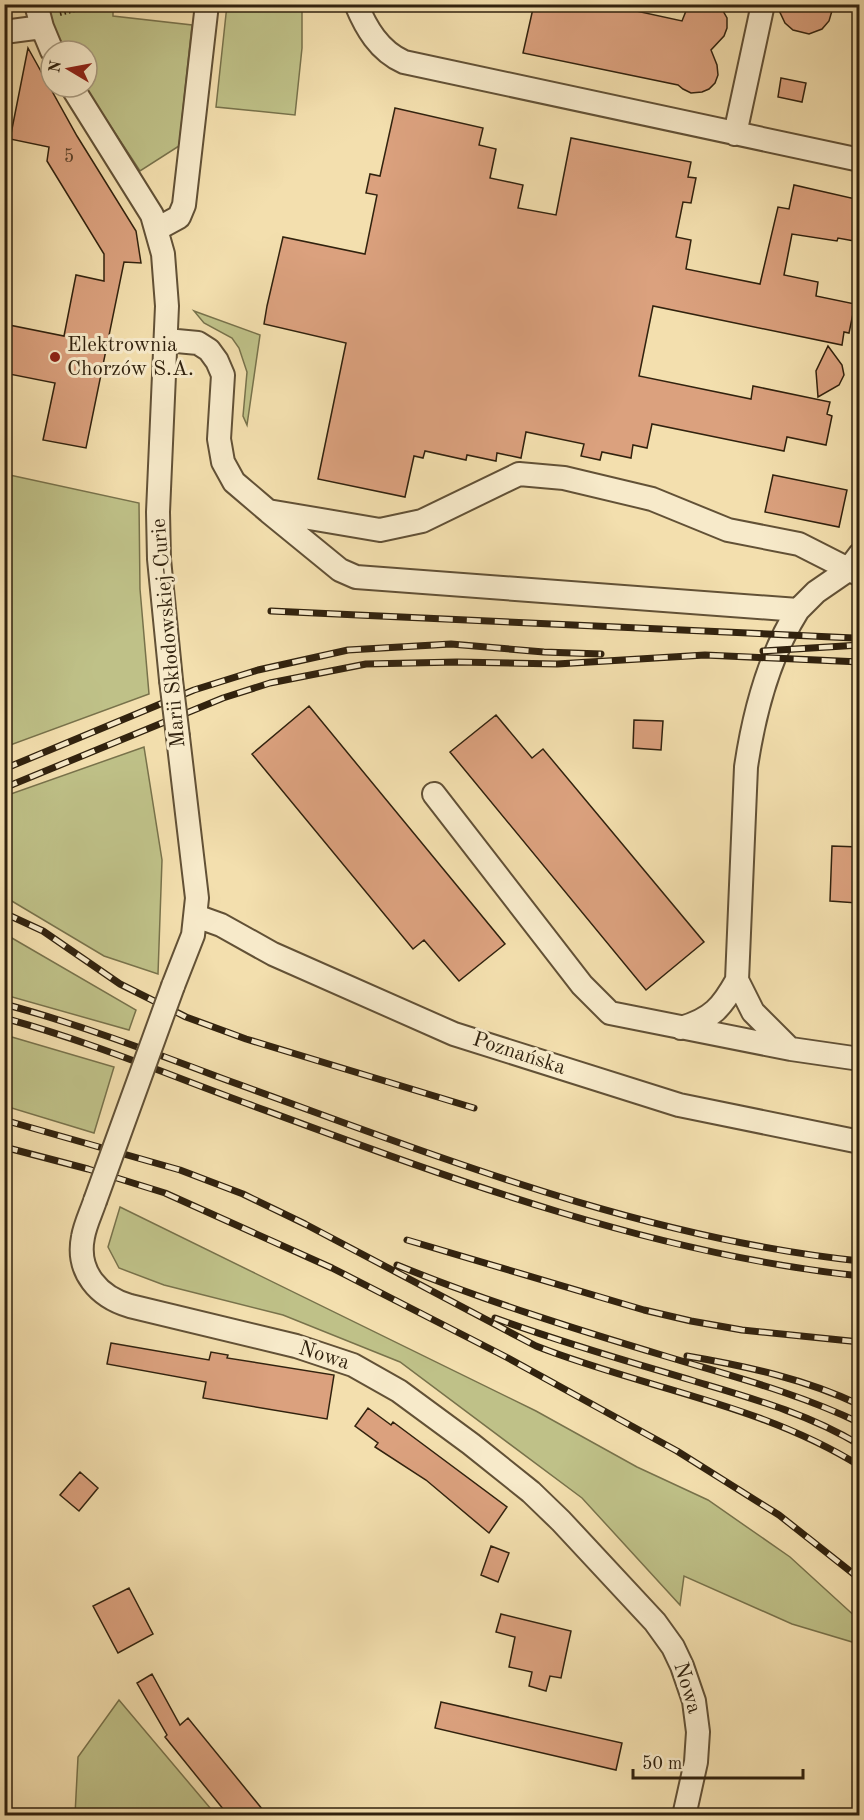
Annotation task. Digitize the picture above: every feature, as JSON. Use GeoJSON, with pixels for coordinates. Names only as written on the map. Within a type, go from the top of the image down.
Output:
{"type":"FeatureCollection","features":[{"type":"Feature","properties":{"kind":"street"},"geometry":{"type":"LineString","coordinates":[[157,229],[179,217],[184,205],[207,4]]}},
{"type":"Feature","properties":{"kind":"street"},"geometry":{"type":"LineString","coordinates":[[356,4],[373,37],[391,56],[404,62],[860,160]]}},
{"type":"Feature","properties":{"kind":"street"},"geometry":{"type":"LineString","coordinates":[[735,134],[764,4]]}},
{"type":"Feature","properties":{"kind":"street"},"geometry":{"type":"LineString","coordinates":[[4,32],[43,16],[49,39]]}},
{"type":"Feature","properties":{"kind":"street","name":"Marii Skłodowskiej-Curie"},"geometry":{"type":"LineString","coordinates":[[80,99],[152,215],[164,254],[166,340],[158,512],[162,598],[197,898],[196,916]]}},
{"type":"Feature","properties":{"kind":"street"},"geometry":{"type":"LineString","coordinates":[[166,340],[198,343],[209,350],[217,361],[223,375],[219,439],[223,462],[234,482],[340,570],[356,577],[798,610]]}},
{"type":"Feature","properties":{"kind":"street"},"geometry":{"type":"LineString","coordinates":[[268,511],[380,530],[422,521],[519,474],[564,478],[652,499],[728,530],[799,544],[856,566]]}},
{"type":"Feature","properties":{"kind":"street"},"geometry":{"type":"LineString","coordinates":[[681,1028],[699,1023],[714,1013],[726,999],[737,980],[746,767],[758,707],[774,658],[798,610],[816,592],[856,566]]}},
{"type":"Feature","properties":{"kind":"street"},"geometry":{"type":"LineString","coordinates":[[434,794],[582,985],[610,1013],[790,1049],[860,1059]]}},
{"type":"Feature","properties":{"kind":"street","name":"Nowa"},"geometry":{"type":"LineString","coordinates":[[196,916],[193,935],[83,1237],[85,1269],[100,1291],[130,1306],[306,1349],[359,1368],[399,1391],[514,1478],[561,1521],[655,1622],[673,1647],[687,1677],[694,1701],[698,1732],[696,1761],[684,1815]]}},
{"type":"Feature","properties":{"kind":"street","name":"Poznańska"},"geometry":{"type":"LineString","coordinates":[[196,916],[221,925],[273,954],[454,1034],[679,1105],[860,1142]]}},
{"type":"Feature","properties":{"kind":"street"},"geometry":{"type":"LineString","coordinates":[[737,980],[753,1012],[790,1049]]}},
{"type":"Feature","properties":{"kind":"path"},"geometry":{"type":"LineString","coordinates":[[43,16],[98,4]]}},
{"type":"Feature","properties":{"kind":"green space"},"geometry":{"type":"Polygon","coordinates":[[[48,5],[113,5],[113,16],[192,25],[179,146],[140,171],[93,99],[99,99],[99,39],[59,39],[53,26],[48,5]]]}},
{"type":"Feature","properties":{"kind":"green space"},"geometry":{"type":"Polygon","coordinates":[[[227,5],[302,5],[302,48],[295,115],[216,107],[227,5]]]}},
{"type":"Feature","properties":{"kind":"green space"},"geometry":{"type":"Polygon","coordinates":[[[194,311],[260,335],[247,425],[243,416],[247,372],[239,348],[232,338],[204,323],[194,311]]]}},
{"type":"Feature","properties":{"kind":"green space"},"geometry":{"type":"Polygon","coordinates":[[[5,474],[139,503],[140,589],[149,694],[5,747],[5,474]]]}},
{"type":"Feature","properties":{"kind":"green space"},"geometry":{"type":"Polygon","coordinates":[[[144,747],[162,860],[158,974],[104,956],[5,897],[5,796],[144,747]]]}},
{"type":"Feature","properties":{"kind":"green space"},"geometry":{"type":"Polygon","coordinates":[[[5,934],[136,1010],[129,1030],[5,995],[5,934]]]}},
{"type":"Feature","properties":{"kind":"green space"},"geometry":{"type":"Polygon","coordinates":[[[5,1035],[114,1067],[94,1133],[5,1106],[5,1035]]]}},
{"type":"Feature","properties":{"kind":"green space"},"geometry":{"type":"Polygon","coordinates":[[[120,1207],[536,1411],[637,1467],[708,1500],[790,1557],[859,1620],[859,1650],[852,1642],[792,1624],[684,1576],[680,1605],[582,1498],[400,1362],[283,1315],[164,1285],[119,1268],[108,1247],[120,1207]]]}},
{"type":"Feature","properties":{"kind":"green space"},"geometry":{"type":"Polygon","coordinates":[[[119,1700],[216,1815],[75,1815],[78,1757],[119,1700]]]}},
{"type":"Feature","properties":{"kind":"building"},"geometry":{"type":"Polygon","coordinates":[[[534,4],[604,4],[682,21],[686,11],[693,4],[716,4],[727,18],[727,28],[724,36],[711,50],[717,65],[718,75],[715,83],[702,92],[691,93],[678,85],[523,53],[534,4]]]}},
{"type":"Feature","properties":{"kind":"building"},"geometry":{"type":"Polygon","coordinates":[[[776,4],[834,4],[829,21],[822,29],[809,34],[793,30],[785,23],[776,4]]]}},
{"type":"Feature","properties":{"kind":"building"},"geometry":{"type":"Polygon","coordinates":[[[28,48],[39,68],[39,99],[56,99],[136,231],[141,263],[124,262],[86,448],[43,440],[55,383],[4,373],[4,324],[64,336],[76,275],[104,281],[104,254],[47,161],[49,147],[10,139],[28,48]]]}},
{"type":"Feature","properties":{"kind":"building"},"geometry":{"type":"Polygon","coordinates":[[[781,78],[806,83],[802,102],[778,97],[781,78]]]}},
{"type":"Feature","properties":{"kind":"building"},"geometry":{"type":"Polygon","coordinates":[[[395,108],[483,128],[479,145],[496,149],[490,178],[523,185],[518,208],[556,215],[571,138],[691,162],[688,177],[696,178],[691,203],[683,202],[676,237],[691,240],[686,269],[760,284],[778,207],[789,209],[794,185],[860,200],[860,242],[792,234],[784,275],[818,282],[816,296],[855,304],[849,333],[844,332],[842,345],[653,306],[639,376],[751,399],[753,386],[830,402],[827,414],[832,416],[826,445],[787,437],[784,451],[652,424],[647,448],[633,445],[631,458],[602,452],[600,460],[581,456],[584,444],[526,432],[521,458],[497,453],[496,461],[467,455],[466,460],[425,451],[423,458],[414,456],[405,497],[318,479],[346,343],[264,324],[267,306],[283,237],[365,254],[377,195],[366,193],[370,174],[380,176],[395,108]]]}},
{"type":"Feature","properties":{"kind":"building"},"geometry":{"type":"Polygon","coordinates":[[[828,346],[842,365],[844,375],[839,385],[818,397],[816,371],[828,346]]]}},
{"type":"Feature","properties":{"kind":"building"},"geometry":{"type":"Polygon","coordinates":[[[773,475],[847,490],[839,527],[765,512],[773,475]]]}},
{"type":"Feature","properties":{"kind":"building"},"geometry":{"type":"Polygon","coordinates":[[[309,706],[505,944],[459,981],[424,940],[413,949],[252,754],[309,706]]]}},
{"type":"Feature","properties":{"kind":"building"},"geometry":{"type":"Polygon","coordinates":[[[496,715],[532,758],[543,749],[704,942],[646,990],[450,752],[496,715]]]}},
{"type":"Feature","properties":{"kind":"building"},"geometry":{"type":"Polygon","coordinates":[[[634,720],[663,721],[661,750],[633,748],[634,720]]]}},
{"type":"Feature","properties":{"kind":"building"},"geometry":{"type":"Polygon","coordinates":[[[832,846],[859,847],[857,903],[830,901],[832,846]]]}},
{"type":"Feature","properties":{"kind":"building"},"geometry":{"type":"Polygon","coordinates":[[[111,1343],[209,1360],[211,1352],[228,1355],[227,1358],[334,1375],[327,1419],[203,1398],[206,1382],[107,1364],[111,1343]]]}},
{"type":"Feature","properties":{"kind":"building"},"geometry":{"type":"Polygon","coordinates":[[[368,1408],[391,1425],[393,1422],[507,1507],[489,1533],[426,1480],[375,1447],[378,1443],[355,1426],[368,1408]]]}},
{"type":"Feature","properties":{"kind":"building"},"geometry":{"type":"Polygon","coordinates":[[[80,1472],[98,1488],[79,1511],[60,1495],[80,1472]]]}},
{"type":"Feature","properties":{"kind":"building"},"geometry":{"type":"Polygon","coordinates":[[[491,1546],[509,1553],[498,1582],[481,1575],[491,1546]]]}},
{"type":"Feature","properties":{"kind":"building"},"geometry":{"type":"Polygon","coordinates":[[[129,1588],[153,1634],[118,1653],[93,1606],[129,1588]]]}},
{"type":"Feature","properties":{"kind":"building"},"geometry":{"type":"Polygon","coordinates":[[[501,1614],[571,1631],[561,1678],[550,1676],[546,1691],[529,1686],[532,1672],[509,1667],[515,1637],[496,1632],[501,1614]]]}},
{"type":"Feature","properties":{"kind":"building"},"geometry":{"type":"Polygon","coordinates":[[[152,1674],[180,1725],[188,1718],[267,1815],[228,1815],[165,1737],[167,1735],[137,1683],[152,1674]]]}},
{"type":"Feature","properties":{"kind":"building"},"geometry":{"type":"Polygon","coordinates":[[[441,1702],[622,1743],[616,1770],[435,1728],[441,1702]]]}},
{"type":"Feature","properties":{"kind":"railway"},"geometry":{"type":"LineString","coordinates":[[271,611],[854,638]]}},
{"type":"Feature","properties":{"kind":"railway"},"geometry":{"type":"LineString","coordinates":[[4,769],[194,690],[258,670],[348,650],[451,644],[601,654]]}},
{"type":"Feature","properties":{"kind":"railway"},"geometry":{"type":"LineString","coordinates":[[763,651],[860,645]]}},
{"type":"Feature","properties":{"kind":"railway"},"geometry":{"type":"LineString","coordinates":[[4,788],[223,698],[270,683],[366,664],[457,662],[557,664],[705,655],[860,662]]}},
{"type":"Feature","properties":{"kind":"railway"},"geometry":{"type":"LineString","coordinates":[[4,913],[43,931],[120,984],[186,1017],[246,1039],[474,1108]]}},
{"type":"Feature","properties":{"kind":"railway"},"geometry":{"type":"LineString","coordinates":[[4,1004],[119,1040],[386,1138],[541,1191],[698,1234],[779,1250],[860,1261]]}},
{"type":"Feature","properties":{"kind":"railway"},"geometry":{"type":"LineString","coordinates":[[4,1018],[94,1046],[391,1156],[545,1208],[701,1249],[780,1265],[860,1276]]}},
{"type":"Feature","properties":{"kind":"railway"},"geometry":{"type":"LineString","coordinates":[[4,1120],[180,1170],[243,1194],[305,1224],[536,1346],[618,1374],[701,1398],[783,1427],[860,1466]]}},
{"type":"Feature","properties":{"kind":"railway"},"geometry":{"type":"LineString","coordinates":[[4,1147],[88,1169],[165,1193],[332,1268],[508,1358],[677,1451],[779,1515],[860,1579]]}},
{"type":"Feature","properties":{"kind":"railway"},"geometry":{"type":"LineString","coordinates":[[407,1240],[644,1310],[691,1321],[742,1330],[860,1342]]}},
{"type":"Feature","properties":{"kind":"railway"},"geometry":{"type":"LineString","coordinates":[[397,1265],[530,1314],[788,1394],[860,1423]]}},
{"type":"Feature","properties":{"kind":"railway"},"geometry":{"type":"LineString","coordinates":[[495,1318],[779,1408],[821,1424],[860,1445]]}},
{"type":"Feature","properties":{"kind":"railway"},"geometry":{"type":"LineString","coordinates":[[687,1356],[775,1374],[860,1405]]}},
{"type":"Feature","properties":{"kind":"place","name":"Elektrownia Chorzów S.A."},"geometry":{"type":"Point","coordinates":[55,357]}}]}
